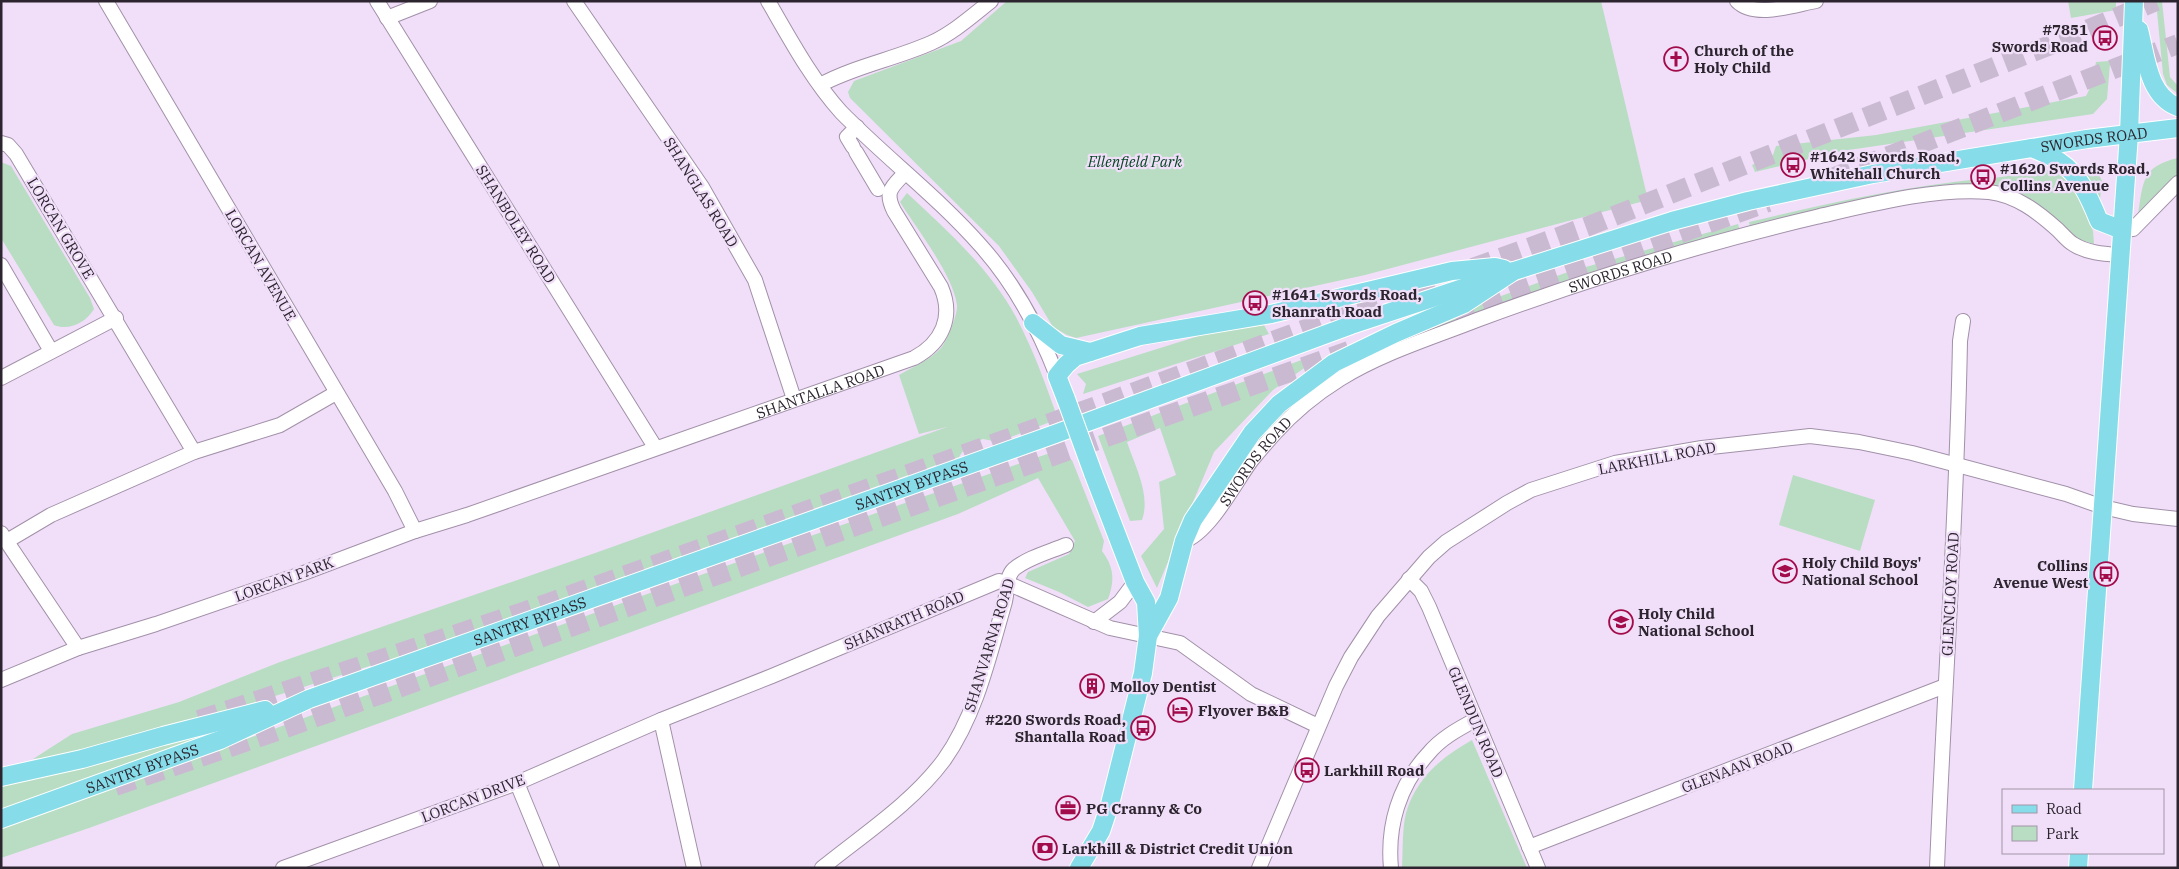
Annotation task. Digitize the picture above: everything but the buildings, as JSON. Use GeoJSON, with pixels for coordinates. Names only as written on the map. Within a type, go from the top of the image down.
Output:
{"type":"FeatureCollection","features":[{"type":"Feature","properties":{"kind":"main road"},"geometry":{"type":"LineString","coordinates":[[2134,7],[2155,88],[2162,96],[2178,106]]}},
{"type":"Feature","properties":{"kind":"main road"},"geometry":{"type":"LineString","coordinates":[[2083,789],[2129,134],[2134,7]]}},
{"type":"Feature","properties":{"kind":"main road","name":"SWORDS ROAD"},"geometry":{"type":"LineString","coordinates":[[1079,868],[1101,831],[1110,804],[1143,673],[1148,636],[1169,598],[1184,541],[1193,520],[1252,433],[1280,404],[1334,363],[1396,333],[1464,304],[1514,271],[1672,221],[1873,174],[2032,148],[2178,128]]}},
{"type":"Feature","properties":{"kind":"main road"},"geometry":{"type":"LineString","coordinates":[[2032,148],[2060,162],[2070,170],[2087,194],[2099,221],[2122,230]]}},
{"type":"Feature","properties":{"kind":"main road","name":"SWORDS ROAD"},"geometry":{"type":"LineString","coordinates":[[1057,376],[1075,357],[1140,336],[1270,314],[1452,272],[1495,267],[1514,271]]}},
{"type":"Feature","properties":{"kind":"main road","name":"SANTRY BYPASS"},"geometry":{"type":"LineString","coordinates":[[1,819],[220,740],[309,699],[1037,440],[1351,325],[1514,271]]}},
{"type":"Feature","properties":{"kind":"main road"},"geometry":{"type":"LineString","coordinates":[[1033,323],[1062,345],[1090,352]]}},
{"type":"Feature","properties":{"kind":"main road"},"geometry":{"type":"LineString","coordinates":[[1057,376],[1135,582],[1146,602],[1148,636]]}},
{"type":"Feature","properties":{"kind":"main road","name":"SANTRY BYPASS"},"geometry":{"type":"LineString","coordinates":[[1,777],[82,759],[163,736],[309,699]]}},
{"type":"Feature","properties":{"kind":"main road"},"geometry":{"type":"LineString","coordinates":[[2078,868],[2079,854]]}},
{"type":"Feature","properties":{"kind":"street","name":"LORCAN AVENUE"},"geometry":{"type":"LineString","coordinates":[[106,1],[395,491],[415,530]]}},
{"type":"Feature","properties":{"kind":"street","name":"SHANBOLEY ROAD"},"geometry":{"type":"LineString","coordinates":[[377,1],[655,448]]}},
{"type":"Feature","properties":{"kind":"street"},"geometry":{"type":"LineString","coordinates":[[387,18],[430,1]]}},
{"type":"Feature","properties":{"kind":"street","name":"SHANGLAS ROAD"},"geometry":{"type":"LineString","coordinates":[[574,1],[702,187],[755,280],[794,399]]}},
{"type":"Feature","properties":{"kind":"street"},"geometry":{"type":"LineString","coordinates":[[768,1],[820,84],[841,111],[982,246],[1010,283],[1044,342],[1057,376]]}},
{"type":"Feature","properties":{"kind":"street"},"geometry":{"type":"LineString","coordinates":[[820,84],[854,69],[932,43],[967,20],[991,1]]}},
{"type":"Feature","properties":{"kind":"street"},"geometry":{"type":"LineString","coordinates":[[1737,1],[1741,6],[1754,10],[1773,9],[1816,1]]}},
{"type":"Feature","properties":{"kind":"street"},"geometry":{"type":"LineString","coordinates":[[857,127],[847,137],[878,189]]}},
{"type":"Feature","properties":{"kind":"street","name":"LORCAN GROVE"},"geometry":{"type":"LineString","coordinates":[[1,144],[8,145],[16,154],[116,318],[194,452]]}},
{"type":"Feature","properties":{"kind":"street"},"geometry":{"type":"LineString","coordinates":[[863,164],[880,150]]}},
{"type":"Feature","properties":{"kind":"street","name":"SHANTALLA ROAD"},"geometry":{"type":"LineString","coordinates":[[518,497],[914,358],[933,345],[946,320],[946,299],[941,287],[904,227],[889,197],[890,188],[905,173]]}},
{"type":"Feature","properties":{"kind":"street"},"geometry":{"type":"LineString","coordinates":[[2122,230],[2133,228],[2178,183]]}},
{"type":"Feature","properties":{"kind":"street","name":"SWORDS ROAD"},"geometry":{"type":"LineString","coordinates":[[1184,541],[1190,539],[1201,529],[1252,460],[1276,432],[1314,396],[1342,378],[1422,341],[1572,286],[1786,224],[1912,196],[1947,193],[1990,192],[2016,200],[2034,210],[2073,244],[2090,251],[2120,255]]}},
{"type":"Feature","properties":{"kind":"street"},"geometry":{"type":"LineString","coordinates":[[1,266],[51,351]]}},
{"type":"Feature","properties":{"kind":"street"},"geometry":{"type":"LineString","coordinates":[[1,378],[116,318]]}},
{"type":"Feature","properties":{"kind":"street","name":"GLENCLOY ROAD"},"geometry":{"type":"LineString","coordinates":[[1938,868],[1945,686],[1958,465],[1960,341],[1963,321]]}},
{"type":"Feature","properties":{"kind":"street"},"geometry":{"type":"LineString","coordinates":[[78,648],[4,537],[194,452],[280,425],[336,393]]}},
{"type":"Feature","properties":{"kind":"street","name":"LARKHILL ROAD"},"geometry":{"type":"LineString","coordinates":[[1259,868],[1318,726],[1350,656],[1378,616],[1429,556],[1446,542],[1531,490],[1615,462],[1702,448],[1810,436],[1859,442],[1958,465],[2066,494],[2103,507],[2134,514],[2178,519]]}},
{"type":"Feature","properties":{"kind":"street","name":"LORCAN PARK"},"geometry":{"type":"LineString","coordinates":[[1,680],[78,648],[156,624],[301,574],[415,530],[518,497]]}},
{"type":"Feature","properties":{"kind":"street","name":"SHANVARNA ROAD"},"geometry":{"type":"LineString","coordinates":[[822,868],[920,788],[944,759],[967,718],[1008,594],[1007,583],[1013,570],[1025,562],[1066,545]]}},
{"type":"Feature","properties":{"kind":"street","name":"GLENDUN ROAD"},"geometry":{"type":"LineString","coordinates":[[1409,580],[1421,591],[1429,607],[1538,868]]}},
{"type":"Feature","properties":{"kind":"street","name":"SHANRATH ROAD"},"geometry":{"type":"LineString","coordinates":[[661,720],[772,676],[984,586],[999,581],[1007,583]]}},
{"type":"Feature","properties":{"kind":"street"},"geometry":{"type":"LineString","coordinates":[[1094,622],[1120,602],[1135,582]]}},
{"type":"Feature","properties":{"kind":"street"},"geometry":{"type":"LineString","coordinates":[[1007,583],[1110,628],[1180,643],[1251,694],[1318,726]]}},
{"type":"Feature","properties":{"kind":"street","name":"GLENAAN ROAD"},"geometry":{"type":"LineString","coordinates":[[1529,847],[1945,686]]}},
{"type":"Feature","properties":{"kind":"street"},"geometry":{"type":"LineString","coordinates":[[661,720],[694,868]]}},
{"type":"Feature","properties":{"kind":"street","name":"LORCAN DRIVE"},"geometry":{"type":"LineString","coordinates":[[283,868],[516,783],[661,720]]}},
{"type":"Feature","properties":{"kind":"street"},"geometry":{"type":"LineString","coordinates":[[1391,868],[1390,844],[1392,823],[1398,801],[1412,775],[1428,753],[1451,734],[1475,720]]}},
{"type":"Feature","properties":{"kind":"street"},"geometry":{"type":"LineString","coordinates":[[516,783],[552,868]]}},
{"type":"Feature","properties":{"kind":"green space","name":"Ellenfield Park"},"geometry":{"type":"Polygon","coordinates":[[[1007,1],[1601,1],[1648,200],[1365,275],[1076,338],[1053,327],[1032,292],[999,246],[850,98],[848,92],[854,81],[961,41],[1007,1]]]}},
{"type":"Feature","properties":{"kind":"green space"},"geometry":{"type":"Polygon","coordinates":[[[2068,1],[2116,1],[2116,10],[2071,18],[2068,1]]]}},
{"type":"Feature","properties":{"kind":"green space"},"geometry":{"type":"Polygon","coordinates":[[[2156,1],[2162,1],[2170,77],[2178,86],[2178,94],[2167,85],[2163,74],[2156,1]]]}},
{"type":"Feature","properties":{"kind":"green space"},"geometry":{"type":"Polygon","coordinates":[[[2109,61],[2107,99],[2093,114],[1842,151],[1755,172],[1752,165],[1773,155],[1776,146],[1876,135],[2086,96],[2091,86],[2096,62],[2109,61]]]}},
{"type":"Feature","properties":{"kind":"green space"},"geometry":{"type":"Polygon","coordinates":[[[2178,158],[2178,175],[2138,215],[2141,193],[2146,177],[2157,166],[2178,158]]]}},
{"type":"Feature","properties":{"kind":"green space"},"geometry":{"type":"Polygon","coordinates":[[[1,162],[11,166],[90,298],[94,309],[82,322],[65,327],[54,325],[1,238],[1,162]]]}},
{"type":"Feature","properties":{"kind":"green space"},"geometry":{"type":"Polygon","coordinates":[[[2054,169],[2064,173],[2087,204],[2083,206],[2093,231],[2094,244],[2074,238],[1996,189],[1750,228],[1749,222],[1863,197],[1950,182],[1979,179],[1979,182],[1987,181],[1987,179],[2054,169]]]}},
{"type":"Feature","properties":{"kind":"green space"},"geometry":{"type":"Polygon","coordinates":[[[2080,170],[2097,170],[2102,181],[2100,199],[2097,200],[2080,170]]]}},
{"type":"Feature","properties":{"kind":"green space"},"geometry":{"type":"Polygon","coordinates":[[[907,193],[981,266],[1005,299],[1028,342],[1058,419],[998,442],[983,439],[967,445],[959,457],[398,657],[250,704],[55,757],[33,759],[72,734],[179,702],[280,662],[598,552],[947,427],[919,434],[899,375],[927,360],[941,348],[952,327],[957,309],[954,293],[942,266],[900,202],[907,193]]]}},
{"type":"Feature","properties":{"kind":"green space"},"geometry":{"type":"Polygon","coordinates":[[[1738,224],[1740,231],[1555,285],[1469,316],[1346,368],[1345,365],[1465,309],[1568,272],[1738,224]]]}},
{"type":"Feature","properties":{"kind":"green space"},"geometry":{"type":"Polygon","coordinates":[[[1264,325],[1269,334],[1083,394],[1086,384],[1077,374],[1205,334],[1264,325]]]}},
{"type":"Feature","properties":{"kind":"green space"},"geometry":{"type":"Polygon","coordinates":[[[1312,356],[1313,362],[1273,390],[1214,452],[1157,588],[1141,556],[1164,529],[1159,482],[1176,475],[1160,428],[1127,442],[1138,471],[1145,501],[1142,520],[1130,521],[1098,436],[1312,356]]]}},
{"type":"Feature","properties":{"kind":"green space"},"geometry":{"type":"Polygon","coordinates":[[[1065,448],[1069,459],[1072,460],[1104,541],[1102,551],[1109,563],[1112,574],[1112,586],[1108,599],[1088,607],[1025,578],[1028,572],[1069,554],[1075,541],[1038,478],[958,514],[89,828],[1,858],[1,828],[665,588],[1065,448]]]}},
{"type":"Feature","properties":{"kind":"green space"},"geometry":{"type":"Polygon","coordinates":[[[1793,475],[1875,500],[1860,551],[1779,525],[1793,475]]]}},
{"type":"Feature","properties":{"kind":"green space"},"geometry":{"type":"Polygon","coordinates":[[[219,728],[221,734],[1,813],[1,783],[219,728]]]}},
{"type":"Feature","properties":{"kind":"green space"},"geometry":{"type":"Polygon","coordinates":[[[1472,740],[1527,868],[1402,868],[1403,833],[1406,813],[1416,789],[1441,761],[1472,740]]]}},
{"type":"Feature","properties":{"kind":"tunnel"},"geometry":{"type":"LineString","coordinates":[[1473,268],[1586,227],[2058,42],[2156,1]]}},
{"type":"Feature","properties":{"kind":"tunnel"},"geometry":{"type":"LineString","coordinates":[[1832,178],[2178,44]]}},
{"type":"Feature","properties":{"kind":"tunnel"},"geometry":{"type":"LineString","coordinates":[[1454,314],[1768,202]]}},
{"type":"Feature","properties":{"kind":"tunnel"},"geometry":{"type":"LineString","coordinates":[[199,720],[526,611],[1015,436],[1439,280]]}},
{"type":"Feature","properties":{"kind":"tunnel"},"geometry":{"type":"LineString","coordinates":[[115,786],[274,732],[1349,351]]}},
{"type":"Feature","properties":{"kind":"place","name":"#7851 Swords Road"},"geometry":{"type":"Point","coordinates":[2105,38]}},
{"type":"Feature","properties":{"kind":"place","name":"Church of the Holy Child"},"geometry":{"type":"Point","coordinates":[1676,59]}},
{"type":"Feature","properties":{"kind":"place","name":"#1642 Swords Road, Whitehall Church"},"geometry":{"type":"Point","coordinates":[1793,165]}},
{"type":"Feature","properties":{"kind":"place","name":"#1620 Swords Road, Collins Avenue"},"geometry":{"type":"Point","coordinates":[1983,177]}},
{"type":"Feature","properties":{"kind":"place","name":"#1641 Swords Road, Shanrath Road"},"geometry":{"type":"Point","coordinates":[1255,303]}},
{"type":"Feature","properties":{"kind":"place","name":"Holy Child Boys' National School"},"geometry":{"type":"Point","coordinates":[1785,571]}},
{"type":"Feature","properties":{"kind":"place","name":"Collins Avenue West"},"geometry":{"type":"Point","coordinates":[2106,574]}},
{"type":"Feature","properties":{"kind":"place","name":"Holy Child National School"},"geometry":{"type":"Point","coordinates":[1621,622]}},
{"type":"Feature","properties":{"kind":"place","name":"Molloy Dentist"},"geometry":{"type":"Point","coordinates":[1092,686]}},
{"type":"Feature","properties":{"kind":"place","name":"Flyover B&B"},"geometry":{"type":"Point","coordinates":[1180,710]}},
{"type":"Feature","properties":{"kind":"place","name":"#220 Swords Road, Shantalla Road"},"geometry":{"type":"Point","coordinates":[1143,728]}},
{"type":"Feature","properties":{"kind":"place","name":"Larkhill Road"},"geometry":{"type":"Point","coordinates":[1307,770]}},
{"type":"Feature","properties":{"kind":"place","name":"PG Cranny & Co"},"geometry":{"type":"Point","coordinates":[1068,808]}},
{"type":"Feature","properties":{"kind":"place","name":"Larkhill & District Credit Union"},"geometry":{"type":"Point","coordinates":[1045,848]}}]}
